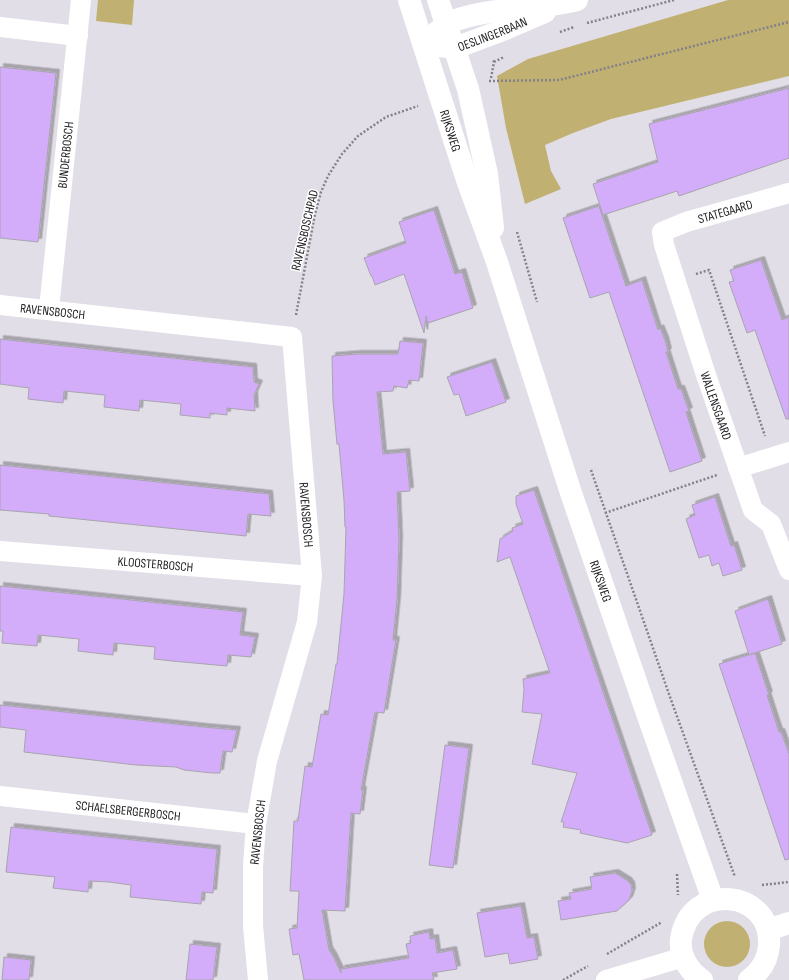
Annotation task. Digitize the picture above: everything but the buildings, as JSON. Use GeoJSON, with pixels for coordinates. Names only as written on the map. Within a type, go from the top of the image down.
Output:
{"type":"FeatureCollection","features":[{"type":"Feature","properties":{"kind":"street","name":"BUNDERBOSCH"},"geometry":{"type":"LineString","coordinates":[[49,310],[82,0]]}},
{"type":"Feature","properties":{"kind":"street","name":"RIJKSWEG"},"geometry":{"type":"LineString","coordinates":[[409,0],[467,180],[496,259],[571,493],[713,900]]}},
{"type":"Feature","properties":{"kind":"street","name":"RIJKSWEG"},"geometry":{"type":"LineString","coordinates":[[438,0],[468,89],[487,174],[496,259]]}},
{"type":"Feature","properties":{"kind":"street","name":"OESLINGERBAAN"},"geometry":{"type":"LineString","coordinates":[[424,44],[447,24],[479,14],[570,2]]}},
{"type":"Feature","properties":{"kind":"street","name":"OESLINGERBAAN"},"geometry":{"type":"LineString","coordinates":[[424,44],[455,48],[570,2]]}},
{"type":"Feature","properties":{"kind":"street"},"geometry":{"type":"LineString","coordinates":[[0,27],[78,36]]}},
{"type":"Feature","properties":{"kind":"street","name":"STATEGAARD"},"geometry":{"type":"LineString","coordinates":[[662,232],[686,222],[789,193]]}},
{"type":"Feature","properties":{"kind":"street","name":"WALLENSGAARD"},"geometry":{"type":"LineString","coordinates":[[662,232],[664,245],[675,280],[753,510],[771,524],[789,570]]}},
{"type":"Feature","properties":{"kind":"street","name":"RAVENSBOSCH"},"geometry":{"type":"LineString","coordinates":[[0,305],[292,337],[312,576],[307,622],[267,761],[256,824],[253,866],[253,926],[258,980]]}},
{"type":"Feature","properties":{"kind":"street"},"geometry":{"type":"LineString","coordinates":[[738,468],[781,455]]}},
{"type":"Feature","properties":{"kind":"street","name":"KLOOSTERBOSCH"},"geometry":{"type":"LineString","coordinates":[[0,551],[312,576]]}},
{"type":"Feature","properties":{"kind":"street","name":"SCHAELSBERGERBOSCH"},"geometry":{"type":"LineString","coordinates":[[0,796],[256,824]]}},
{"type":"Feature","properties":{"kind":"street"},"geometry":{"type":"LineString","coordinates":[[702,980],[688,968],[684,958],[681,941],[683,928],[693,912],[702,905],[713,900],[731,899],[744,902],[759,914],[768,930],[768,952],[765,962],[755,975],[748,980]]}},
{"type":"Feature","properties":{"kind":"street"},"geometry":{"type":"LineString","coordinates":[[768,930],[789,922]]}},
{"type":"Feature","properties":{"kind":"street"},"geometry":{"type":"LineString","coordinates":[[606,980],[684,958]]}},
{"type":"Feature","properties":{"kind":"path"},"geometry":{"type":"LineString","coordinates":[[584,24],[674,0]]}},
{"type":"Feature","properties":{"kind":"path"},"geometry":{"type":"LineString","coordinates":[[490,82],[559,80],[789,22]]}},
{"type":"Feature","properties":{"kind":"path"},"geometry":{"type":"LineString","coordinates":[[556,33],[577,26]]}},
{"type":"Feature","properties":{"kind":"path"},"geometry":{"type":"LineString","coordinates":[[494,62],[509,54]]}},
{"type":"Feature","properties":{"kind":"path","name":"RAVENSBOSCHPAD"},"geometry":{"type":"LineString","coordinates":[[292,337],[315,214],[328,176],[342,154],[358,136],[386,117],[420,105]]}},
{"type":"Feature","properties":{"kind":"path"},"geometry":{"type":"LineString","coordinates":[[516,228],[539,309]]}},
{"type":"Feature","properties":{"kind":"path"},"geometry":{"type":"LineString","coordinates":[[675,280],[709,270],[781,455]]}},
{"type":"Feature","properties":{"kind":"path"},"geometry":{"type":"LineString","coordinates":[[606,513],[738,468]]}},
{"type":"Feature","properties":{"kind":"path"},"geometry":{"type":"LineString","coordinates":[[590,469],[737,881]]}},
{"type":"Feature","properties":{"kind":"path"},"geometry":{"type":"LineString","coordinates":[[758,885],[789,882]]}},
{"type":"Feature","properties":{"kind":"path"},"geometry":{"type":"LineString","coordinates":[[604,956],[665,920]]}},
{"type":"Feature","properties":{"kind":"path"},"geometry":{"type":"LineString","coordinates":[[564,980],[591,964]]}},
{"type":"Feature","properties":{"kind":"shaded area"},"geometry":{"type":"Polygon","coordinates":[[[98,0],[134,0],[132,25],[96,21],[98,0]]]}},
{"type":"Feature","properties":{"kind":"shaded area"},"geometry":{"type":"Polygon","coordinates":[[[728,0],[789,0],[789,76],[611,119],[545,145],[551,171],[561,189],[525,204],[506,128],[497,76],[528,59],[728,0]]]}},
{"type":"Feature","properties":{"kind":"shaded area"},"geometry":{"type":"Polygon","coordinates":[[[722,921],[732,921],[740,925],[746,931],[750,939],[750,949],[746,957],[740,963],[732,967],[722,967],[714,963],[708,957],[704,949],[704,939],[708,931],[714,925],[722,921]]]}}]}
